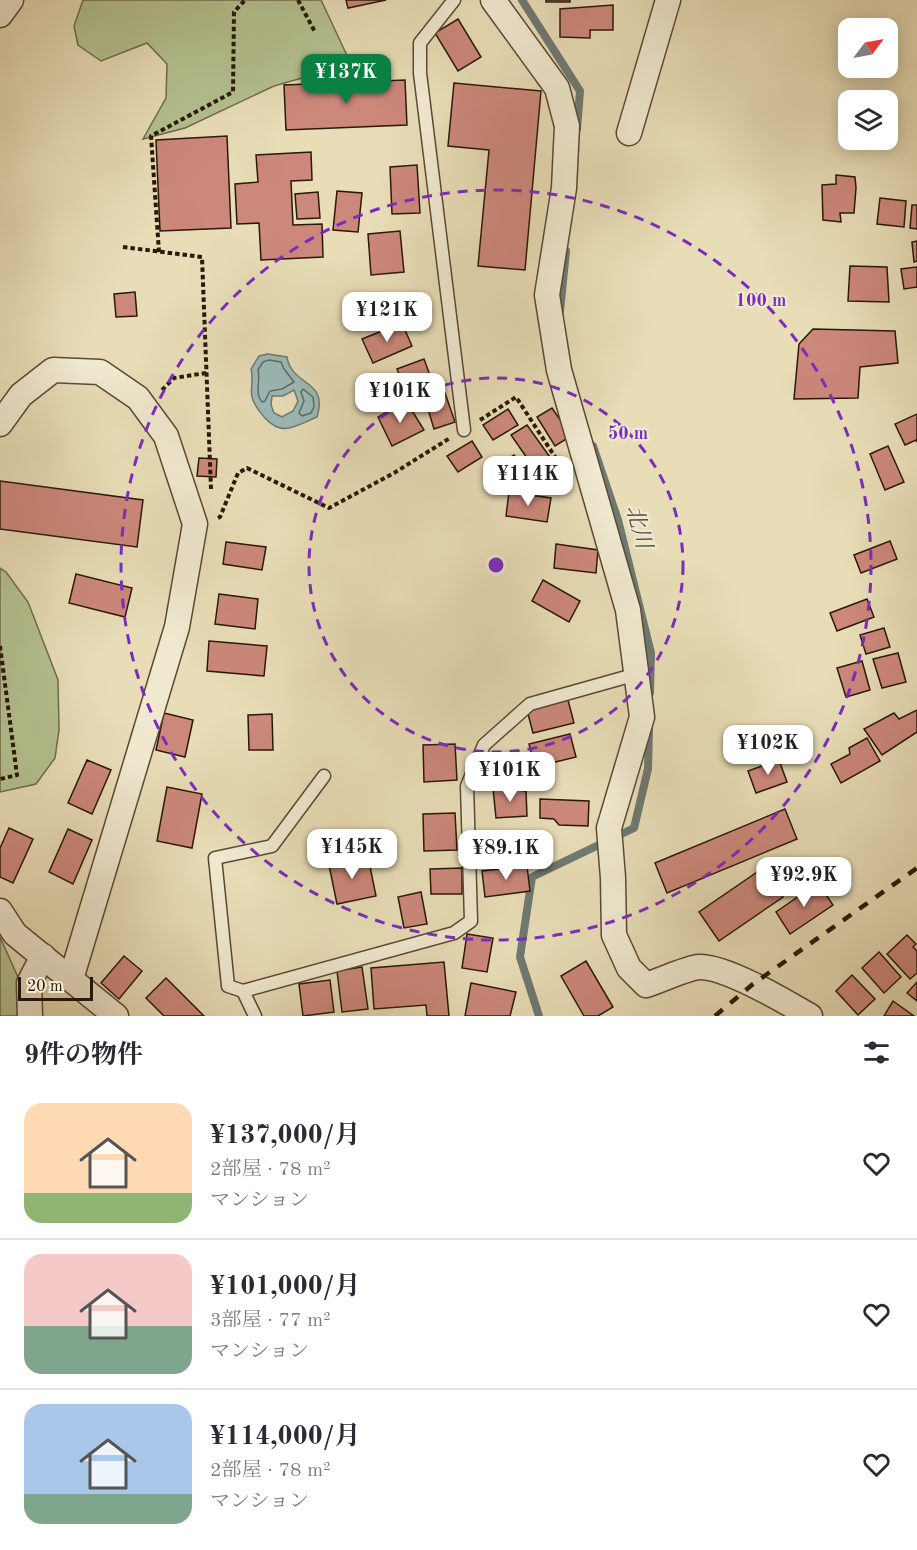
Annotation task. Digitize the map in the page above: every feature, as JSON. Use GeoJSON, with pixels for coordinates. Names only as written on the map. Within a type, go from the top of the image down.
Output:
{"type":"FeatureCollection","features":[{"type":"Feature","properties":{"kind":"street"},"geometry":{"type":"LineString","coordinates":[[0,15],[11,0]]}},
{"type":"Feature","properties":{"kind":"street"},"geometry":{"type":"LineString","coordinates":[[493,0],[557,88],[567,126],[564,189],[547,295],[559,370],[628,610],[642,717],[609,828],[614,935],[629,968],[646,985],[698,967],[713,969],[753,984],[810,1016]]}},
{"type":"Feature","properties":{"kind":"street"},"geometry":{"type":"LineString","coordinates":[[628,133],[668,0]]}},
{"type":"Feature","properties":{"kind":"street"},"geometry":{"type":"LineString","coordinates":[[0,424],[21,395],[53,369],[100,372],[138,398],[166,436],[195,524],[177,627],[71,979]]}},
{"type":"Feature","properties":{"kind":"street"},"geometry":{"type":"LineString","coordinates":[[0,911],[15,934],[116,1016]]}},
{"type":"Feature","properties":{"kind":"street"},"geometry":{"type":"LineString","coordinates":[[30,1016],[29,983],[43,956]]}},
{"type":"Feature","properties":{"kind":"lane"},"geometry":{"type":"LineString","coordinates":[[454,0],[420,43],[420,73],[464,430]]}},
{"type":"Feature","properties":{"kind":"lane"},"geometry":{"type":"LineString","coordinates":[[324,776],[272,846],[215,858],[228,986],[243,991],[454,933],[471,921],[467,786],[484,745],[530,704],[637,674]]}},
{"type":"Feature","properties":{"kind":"lane"},"geometry":{"type":"LineString","coordinates":[[243,991],[255,1016]]}},
{"type":"Feature","properties":{"kind":"path"},"geometry":{"type":"LineString","coordinates":[[159,252],[151,136],[233,92],[234,12],[245,0]]}},
{"type":"Feature","properties":{"kind":"path"},"geometry":{"type":"LineString","coordinates":[[298,0],[315,32]]}},
{"type":"Feature","properties":{"kind":"path"},"geometry":{"type":"LineString","coordinates":[[123,247],[202,257],[211,496]]}},
{"type":"Feature","properties":{"kind":"path"},"geometry":{"type":"LineString","coordinates":[[145,408],[174,378],[206,373]]}},
{"type":"Feature","properties":{"kind":"path"},"geometry":{"type":"LineString","coordinates":[[195,524],[220,517],[238,473],[247,468],[329,508],[394,473],[516,397],[560,465]]}},
{"type":"Feature","properties":{"kind":"path"},"geometry":{"type":"LineString","coordinates":[[0,646],[17,775],[0,779]]}},
{"type":"Feature","properties":{"kind":"green space"},"geometry":{"type":"Polygon","coordinates":[[[83,0],[321,0],[351,64],[274,86],[185,128],[143,139],[166,98],[167,64],[147,43],[101,61],[78,45],[74,26],[83,0]]]}},
{"type":"Feature","properties":{"kind":"green space"},"geometry":{"type":"Polygon","coordinates":[[[0,568],[6,572],[28,602],[58,680],[59,730],[55,758],[36,784],[0,792],[0,568]]]}},
{"type":"Feature","properties":{"kind":"green space"},"geometry":{"type":"Polygon","coordinates":[[[0,937],[21,984],[22,1016],[0,1016],[0,937]]]}},
{"type":"Feature","properties":{"kind":"water"},"geometry":{"type":"Polygon","coordinates":[[[268,354],[287,357],[295,374],[314,389],[318,396],[317,417],[290,428],[277,427],[265,418],[256,406],[252,394],[251,369],[259,356],[268,354]],[[294,390],[283,396],[272,396],[271,405],[274,413],[282,417],[293,411],[298,401],[294,390]]]}},
{"type":"Feature","properties":{"kind":"building"},"geometry":{"type":"Polygon","coordinates":[[[346,0],[386,0],[348,8],[346,0]]]}},
{"type":"Feature","properties":{"kind":"building"},"geometry":{"type":"Polygon","coordinates":[[[546,0],[570,0],[570,2],[546,2],[546,0]]]}},
{"type":"Feature","properties":{"kind":"building"},"geometry":{"type":"Polygon","coordinates":[[[613,5],[613,30],[590,30],[590,38],[560,37],[560,9],[613,5]]]}},
{"type":"Feature","properties":{"kind":"building"},"geometry":{"type":"Polygon","coordinates":[[[458,19],[481,57],[458,71],[435,33],[458,19]]]}},
{"type":"Feature","properties":{"kind":"building"},"geometry":{"type":"Polygon","coordinates":[[[405,80],[407,125],[286,130],[284,85],[405,80]]]}},
{"type":"Feature","properties":{"kind":"building"},"geometry":{"type":"Polygon","coordinates":[[[454,83],[541,91],[525,270],[478,266],[489,150],[448,146],[454,83]]]}},
{"type":"Feature","properties":{"kind":"building"},"geometry":{"type":"Polygon","coordinates":[[[227,136],[231,228],[160,231],[156,140],[227,136]]]}},
{"type":"Feature","properties":{"kind":"building"},"geometry":{"type":"Polygon","coordinates":[[[311,152],[312,180],[291,181],[293,225],[322,224],[323,257],[261,260],[259,223],[237,224],[235,184],[258,182],[256,155],[311,152]]]}},
{"type":"Feature","properties":{"kind":"building"},"geometry":{"type":"Polygon","coordinates":[[[417,165],[420,213],[392,214],[390,167],[417,165]]]}},
{"type":"Feature","properties":{"kind":"building"},"geometry":{"type":"Polygon","coordinates":[[[836,175],[855,177],[854,213],[840,213],[841,222],[823,220],[822,185],[836,184],[836,175]]]}},
{"type":"Feature","properties":{"kind":"building"},"geometry":{"type":"Polygon","coordinates":[[[337,191],[362,193],[358,232],[333,230],[337,191]]]}},
{"type":"Feature","properties":{"kind":"building"},"geometry":{"type":"Polygon","coordinates":[[[318,192],[320,218],[297,219],[295,194],[318,192]]]}},
{"type":"Feature","properties":{"kind":"building"},"geometry":{"type":"Polygon","coordinates":[[[880,198],[906,201],[904,227],[877,224],[880,198]]]}},
{"type":"Feature","properties":{"kind":"building"},"geometry":{"type":"Polygon","coordinates":[[[912,205],[917,205],[917,229],[910,228],[912,205]]]}},
{"type":"Feature","properties":{"kind":"building"},"geometry":{"type":"Polygon","coordinates":[[[400,231],[404,272],[371,275],[368,234],[400,231]]]}},
{"type":"Feature","properties":{"kind":"building"},"geometry":{"type":"Polygon","coordinates":[[[917,241],[917,261],[914,262],[912,242],[917,241]]]}},
{"type":"Feature","properties":{"kind":"building"},"geometry":{"type":"Polygon","coordinates":[[[850,266],[887,267],[889,302],[848,301],[850,266]]]}},
{"type":"Feature","properties":{"kind":"building"},"geometry":{"type":"Polygon","coordinates":[[[917,267],[917,287],[904,289],[901,269],[917,267]]]}},
{"type":"Feature","properties":{"kind":"building"},"geometry":{"type":"Polygon","coordinates":[[[135,292],[137,316],[116,317],[114,294],[135,292]]]}},
{"type":"Feature","properties":{"kind":"building"},"geometry":{"type":"Polygon","coordinates":[[[402,323],[412,346],[373,363],[362,339],[402,323]]]}},
{"type":"Feature","properties":{"kind":"building"},"geometry":{"type":"Polygon","coordinates":[[[813,329],[895,331],[898,363],[860,367],[858,398],[794,399],[799,344],[813,329]]]}},
{"type":"Feature","properties":{"kind":"building"},"geometry":{"type":"Polygon","coordinates":[[[424,359],[432,381],[406,392],[397,369],[424,359]]]}},
{"type":"Feature","properties":{"kind":"building"},"geometry":{"type":"Polygon","coordinates":[[[445,393],[455,422],[434,429],[425,399],[445,393]]]}},
{"type":"Feature","properties":{"kind":"building"},"geometry":{"type":"Polygon","coordinates":[[[406,401],[424,430],[392,446],[378,417],[406,401]]]}},
{"type":"Feature","properties":{"kind":"building"},"geometry":{"type":"Polygon","coordinates":[[[552,408],[571,436],[555,446],[537,417],[552,408]]]}},
{"type":"Feature","properties":{"kind":"building"},"geometry":{"type":"Polygon","coordinates":[[[508,409],[518,425],[493,440],[483,425],[508,409]]]}},
{"type":"Feature","properties":{"kind":"building"},"geometry":{"type":"Polygon","coordinates":[[[917,414],[917,442],[916,440],[905,445],[895,424],[917,414]]]}},
{"type":"Feature","properties":{"kind":"building"},"geometry":{"type":"Polygon","coordinates":[[[527,425],[552,460],[534,468],[511,435],[527,425]]]}},
{"type":"Feature","properties":{"kind":"building"},"geometry":{"type":"Polygon","coordinates":[[[472,441],[482,457],[458,472],[447,456],[472,441]]]}},
{"type":"Feature","properties":{"kind":"building"},"geometry":{"type":"Polygon","coordinates":[[[888,446],[904,482],[885,490],[870,454],[888,446]]]}},
{"type":"Feature","properties":{"kind":"building"},"geometry":{"type":"Polygon","coordinates":[[[514,455],[524,471],[499,486],[489,471],[514,455]]]}},
{"type":"Feature","properties":{"kind":"building"},"geometry":{"type":"Polygon","coordinates":[[[199,458],[217,459],[216,477],[197,476],[199,458]]]}},
{"type":"Feature","properties":{"kind":"building"},"geometry":{"type":"Polygon","coordinates":[[[0,481],[143,500],[137,547],[0,529],[0,481]]]}},
{"type":"Feature","properties":{"kind":"building"},"geometry":{"type":"Polygon","coordinates":[[[509,492],[551,498],[547,522],[506,516],[509,492]]]}},
{"type":"Feature","properties":{"kind":"building"},"geometry":{"type":"Polygon","coordinates":[[[890,541],[897,559],[861,573],[854,555],[890,541]]]}},
{"type":"Feature","properties":{"kind":"building"},"geometry":{"type":"Polygon","coordinates":[[[226,542],[266,547],[262,570],[223,564],[226,542]]]}},
{"type":"Feature","properties":{"kind":"building"},"geometry":{"type":"Polygon","coordinates":[[[556,544],[598,550],[596,573],[554,568],[556,544]]]}},
{"type":"Feature","properties":{"kind":"building"},"geometry":{"type":"Polygon","coordinates":[[[76,574],[132,588],[125,617],[69,603],[76,574]]]}},
{"type":"Feature","properties":{"kind":"building"},"geometry":{"type":"Polygon","coordinates":[[[543,580],[580,601],[569,622],[532,601],[543,580]]]}},
{"type":"Feature","properties":{"kind":"building"},"geometry":{"type":"Polygon","coordinates":[[[219,594],[258,599],[255,629],[215,624],[219,594]]]}},
{"type":"Feature","properties":{"kind":"building"},"geometry":{"type":"Polygon","coordinates":[[[867,599],[874,617],[837,631],[830,613],[867,599]]]}},
{"type":"Feature","properties":{"kind":"building"},"geometry":{"type":"Polygon","coordinates":[[[884,628],[890,647],[866,654],[860,635],[884,628]]]}},
{"type":"Feature","properties":{"kind":"building"},"geometry":{"type":"Polygon","coordinates":[[[209,641],[267,646],[264,676],[207,671],[209,641]]]}},
{"type":"Feature","properties":{"kind":"building"},"geometry":{"type":"Polygon","coordinates":[[[898,653],[906,682],[882,688],[873,659],[898,653]]]}},
{"type":"Feature","properties":{"kind":"building"},"geometry":{"type":"Polygon","coordinates":[[[862,661],[870,690],[846,697],[837,668],[862,661]]]}},
{"type":"Feature","properties":{"kind":"building"},"geometry":{"type":"Polygon","coordinates":[[[568,700],[574,723],[533,733],[527,710],[568,700]]]}},
{"type":"Feature","properties":{"kind":"building"},"geometry":{"type":"Polygon","coordinates":[[[917,710],[917,732],[882,755],[864,729],[894,713],[899,719],[917,710]]]}},
{"type":"Feature","properties":{"kind":"building"},"geometry":{"type":"Polygon","coordinates":[[[164,713],[193,720],[185,757],[156,750],[164,713]]]}},
{"type":"Feature","properties":{"kind":"building"},"geometry":{"type":"Polygon","coordinates":[[[272,714],[273,750],[249,750],[248,715],[272,714]]]}},
{"type":"Feature","properties":{"kind":"building"},"geometry":{"type":"Polygon","coordinates":[[[570,734],[576,757],[535,767],[529,744],[570,734]]]}},
{"type":"Feature","properties":{"kind":"building"},"geometry":{"type":"Polygon","coordinates":[[[867,738],[880,761],[841,783],[831,764],[850,754],[849,748],[867,738]]]}},
{"type":"Feature","properties":{"kind":"building"},"geometry":{"type":"Polygon","coordinates":[[[455,744],[457,780],[424,782],[423,745],[455,744]]]}},
{"type":"Feature","properties":{"kind":"building"},"geometry":{"type":"Polygon","coordinates":[[[87,760],[111,770],[92,814],[68,803],[87,760]]]}},
{"type":"Feature","properties":{"kind":"building"},"geometry":{"type":"Polygon","coordinates":[[[779,760],[787,782],[756,793],[748,771],[779,760]]]}},
{"type":"Feature","properties":{"kind":"building"},"geometry":{"type":"Polygon","coordinates":[[[167,787],[202,794],[192,848],[157,841],[167,787]]]}},
{"type":"Feature","properties":{"kind":"building"},"geometry":{"type":"Polygon","coordinates":[[[493,788],[526,791],[527,816],[496,818],[493,788]]]}},
{"type":"Feature","properties":{"kind":"building"},"geometry":{"type":"Polygon","coordinates":[[[540,799],[589,801],[588,826],[559,825],[554,819],[540,818],[540,799]]]}},
{"type":"Feature","properties":{"kind":"building"},"geometry":{"type":"Polygon","coordinates":[[[785,809],[797,839],[667,893],[655,863],[785,809]]]}},
{"type":"Feature","properties":{"kind":"building"},"geometry":{"type":"Polygon","coordinates":[[[455,813],[457,850],[424,851],[423,814],[455,813]]]}},
{"type":"Feature","properties":{"kind":"building"},"geometry":{"type":"Polygon","coordinates":[[[9,828],[33,839],[13,883],[0,877],[0,848],[9,828]]]}},
{"type":"Feature","properties":{"kind":"building"},"geometry":{"type":"Polygon","coordinates":[[[68,829],[92,840],[73,884],[49,872],[68,829]]]}},
{"type":"Feature","properties":{"kind":"building"},"geometry":{"type":"Polygon","coordinates":[[[509,836],[509,862],[478,862],[477,837],[509,836]]]}},
{"type":"Feature","properties":{"kind":"building"},"geometry":{"type":"Polygon","coordinates":[[[368,857],[376,896],[337,904],[329,865],[368,857]]]}},
{"type":"Feature","properties":{"kind":"building"},"geometry":{"type":"Polygon","coordinates":[[[527,866],[530,891],[485,897],[482,871],[527,866]]]}},
{"type":"Feature","properties":{"kind":"building"},"geometry":{"type":"Polygon","coordinates":[[[462,868],[462,894],[431,894],[430,869],[462,868]]]}},
{"type":"Feature","properties":{"kind":"building"},"geometry":{"type":"Polygon","coordinates":[[[763,868],[783,897],[719,941],[699,912],[763,868]]]}},
{"type":"Feature","properties":{"kind":"building"},"geometry":{"type":"Polygon","coordinates":[[[818,883],[833,905],[790,934],[776,912],[818,883]]]}},
{"type":"Feature","properties":{"kind":"building"},"geometry":{"type":"Polygon","coordinates":[[[421,892],[427,924],[404,928],[398,897],[421,892]]]}},
{"type":"Feature","properties":{"kind":"building"},"geometry":{"type":"Polygon","coordinates":[[[467,934],[493,938],[487,972],[462,968],[467,934]]]}},
{"type":"Feature","properties":{"kind":"building"},"geometry":{"type":"Polygon","coordinates":[[[907,935],[916,944],[913,947],[917,951],[917,973],[910,979],[887,954],[907,935]]]}},
{"type":"Feature","properties":{"kind":"building"},"geometry":{"type":"Polygon","coordinates":[[[879,952],[901,977],[884,993],[862,968],[879,952]]]}},
{"type":"Feature","properties":{"kind":"building"},"geometry":{"type":"Polygon","coordinates":[[[124,956],[142,971],[119,999],[101,983],[124,956]]]}},
{"type":"Feature","properties":{"kind":"building"},"geometry":{"type":"Polygon","coordinates":[[[586,961],[613,1007],[598,1016],[584,1016],[561,976],[586,961]]]}},
{"type":"Feature","properties":{"kind":"building"},"geometry":{"type":"Polygon","coordinates":[[[444,962],[449,1016],[427,1016],[426,1005],[374,1009],[371,968],[444,962]]]}},
{"type":"Feature","properties":{"kind":"building"},"geometry":{"type":"Polygon","coordinates":[[[362,967],[368,1009],[342,1012],[337,971],[362,967]]]}},
{"type":"Feature","properties":{"kind":"building"},"geometry":{"type":"Polygon","coordinates":[[[852,975],[875,999],[858,1015],[836,991],[852,975]]]}},
{"type":"Feature","properties":{"kind":"building"},"geometry":{"type":"Polygon","coordinates":[[[166,978],[204,1016],[164,1016],[146,998],[166,978]]]}},
{"type":"Feature","properties":{"kind":"building"},"geometry":{"type":"Polygon","coordinates":[[[330,980],[334,1012],[303,1016],[299,984],[330,980]]]}},
{"type":"Feature","properties":{"kind":"building"},"geometry":{"type":"Polygon","coordinates":[[[917,982],[917,1001],[907,993],[917,982]]]}},
{"type":"Feature","properties":{"kind":"building"},"geometry":{"type":"Polygon","coordinates":[[[471,983],[516,992],[510,1016],[465,1016],[471,983]]]}},
{"type":"Feature","properties":{"kind":"building"},"geometry":{"type":"Polygon","coordinates":[[[893,1001],[914,1016],[884,1016],[893,1001]]]}},
{"type":"Feature","properties":{"kind":"waterway","name":"北川"},"geometry":{"type":"LineString","coordinates":[[522,0],[580,91],[577,129]]}},
{"type":"Feature","properties":{"kind":"waterway","name":"北川"},"geometry":{"type":"LineString","coordinates":[[560,311],[566,251]]}},
{"type":"Feature","properties":{"kind":"waterway","name":"北川"},"geometry":{"type":"LineString","coordinates":[[593,446],[618,520],[651,653],[650,693]]}},
{"type":"Feature","properties":{"kind":"waterway","name":"北川"},"geometry":{"type":"LineString","coordinates":[[539,1016],[520,957],[532,877],[634,828],[648,769],[649,729]]}},
{"type":"Feature","properties":{"kind":"railway"},"geometry":{"type":"LineString","coordinates":[[715,1016],[753,984],[917,868]]}}]}
